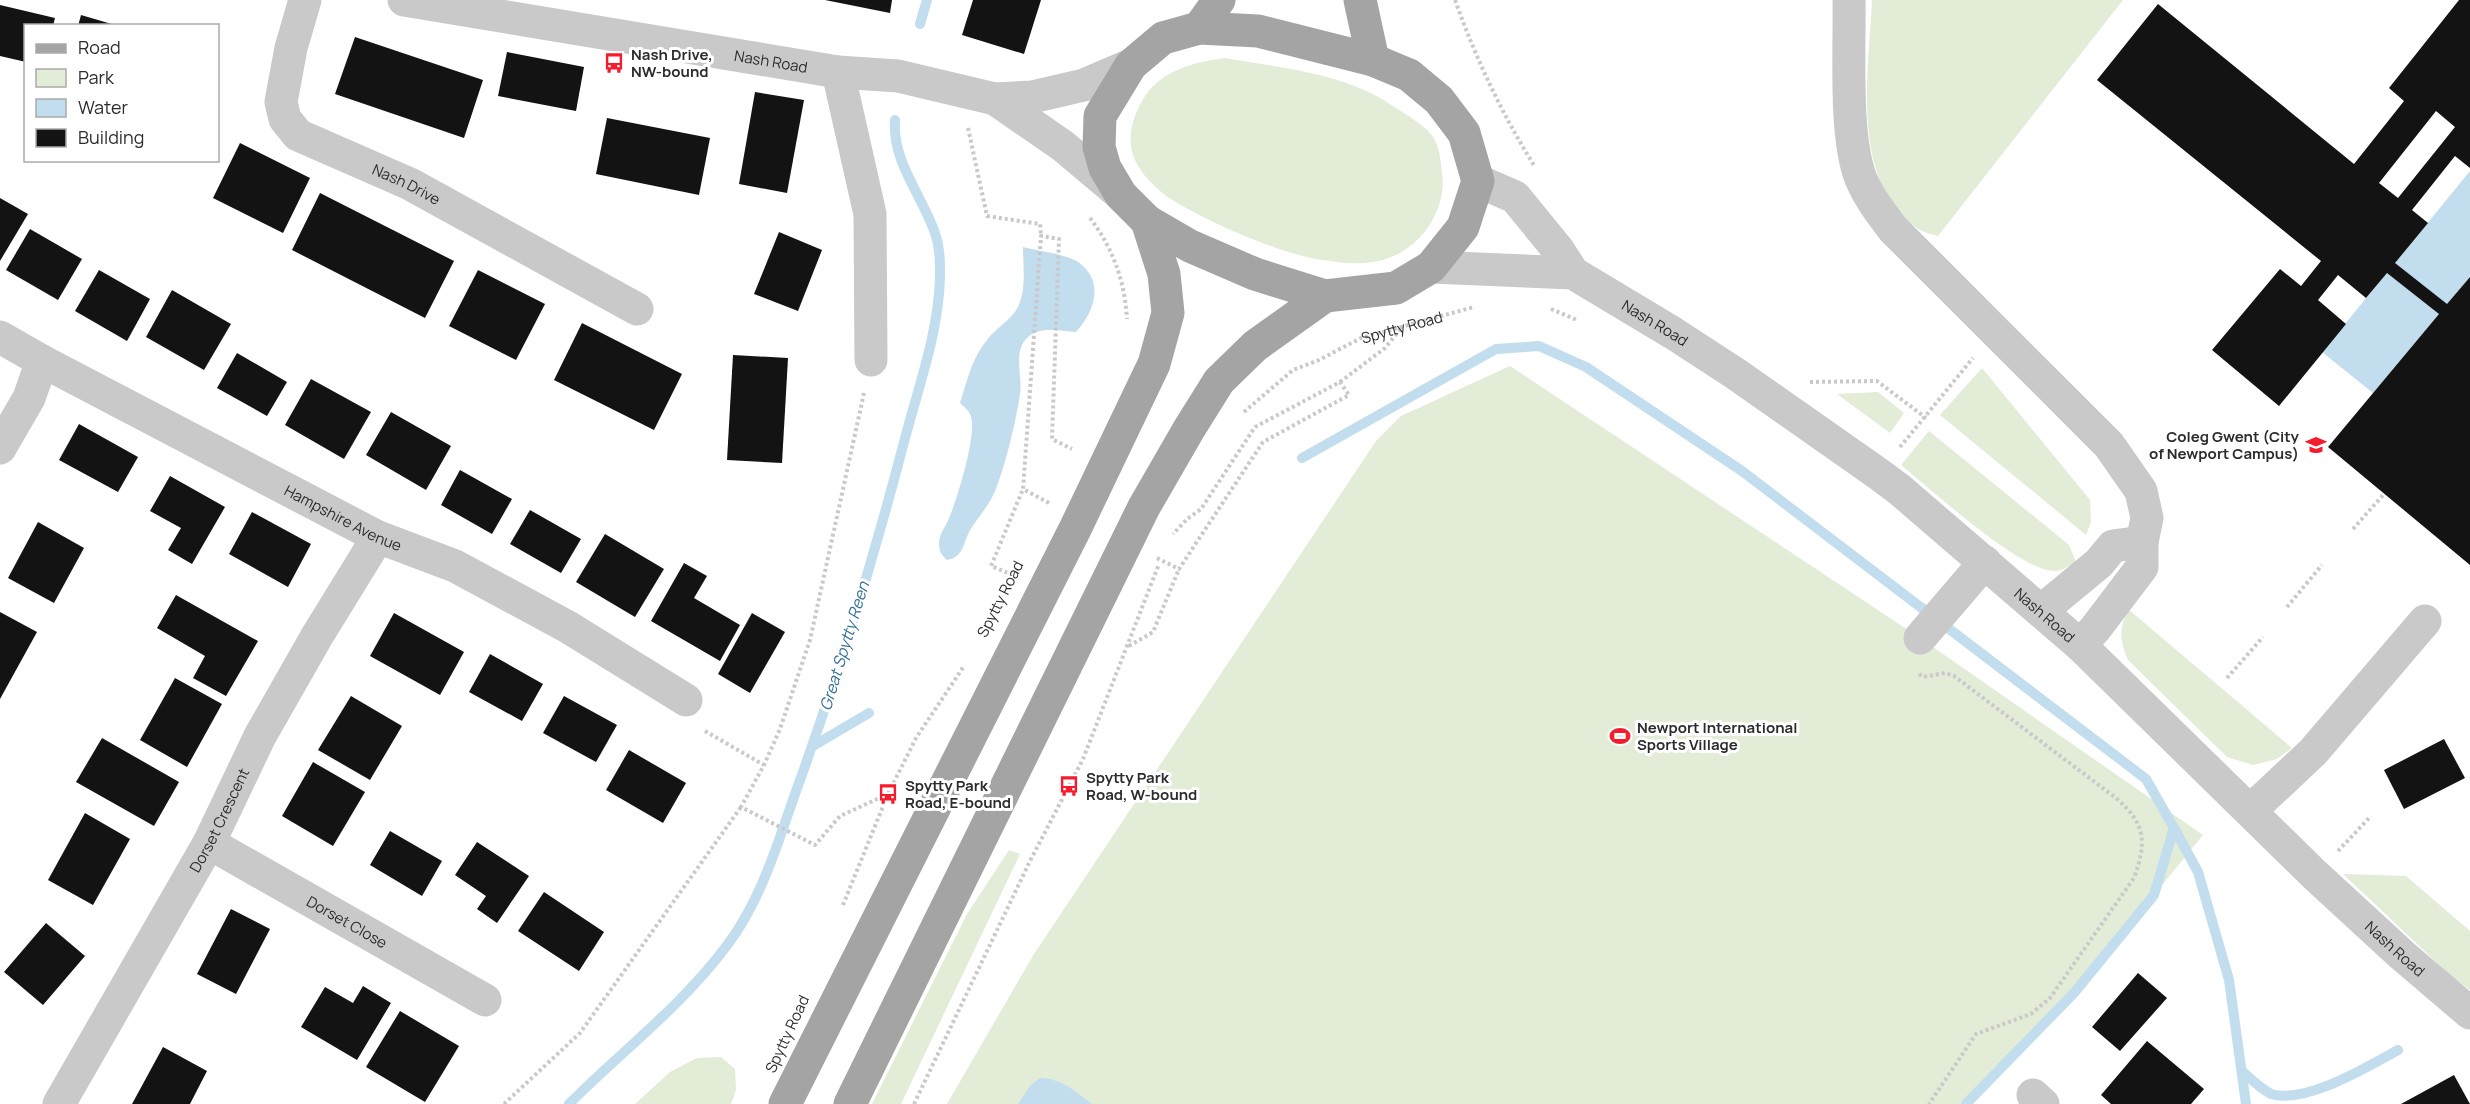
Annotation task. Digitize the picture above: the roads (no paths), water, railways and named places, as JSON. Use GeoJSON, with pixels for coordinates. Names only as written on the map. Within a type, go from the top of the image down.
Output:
{"type":"FeatureCollection","features":[{"type":"Feature","properties":{"kind":"main road"},"geometry":{"type":"LineString","coordinates":[[1199,28],[1219,0]]}},
{"type":"Feature","properties":{"kind":"main road"},"geometry":{"type":"LineString","coordinates":[[1360,0],[1373,60]]}},
{"type":"Feature","properties":{"kind":"main road"},"geometry":{"type":"LineString","coordinates":[[1199,28],[1258,32],[1373,60],[1409,75],[1440,100],[1464,133],[1478,181],[1463,227],[1431,267],[1396,288],[1325,296],[1256,274],[1190,246],[1148,221],[1121,195],[1106,168],[1100,147],[1100,116],[1131,65],[1163,38],[1199,28]]}},
{"type":"Feature","properties":{"kind":"main road","name":"Spytty Road"},"geometry":{"type":"LineString","coordinates":[[785,1104],[1075,529],[1154,364],[1168,313],[1164,274],[1148,221]]}},
{"type":"Feature","properties":{"kind":"main road"},"geometry":{"type":"LineString","coordinates":[[850,1104],[1139,518],[1189,429],[1219,381],[1255,346],[1325,296]]}},
{"type":"Feature","properties":{"kind":"street","name":"Nash Drive"},"geometry":{"type":"LineString","coordinates":[[305,0],[291,48],[282,102],[285,119],[298,135],[410,184],[637,309]]}},
{"type":"Feature","properties":{"kind":"street","name":"Nash Road"},"geometry":{"type":"LineString","coordinates":[[405,0],[838,72],[898,76],[995,99],[1032,97],[1084,85],[1131,65]]}},
{"type":"Feature","properties":{"kind":"street"},"geometry":{"type":"LineString","coordinates":[[1849,0],[1851,124],[1860,177],[1875,206],[1893,229],[2109,445],[2141,491],[2147,518],[2142,542],[2142,567],[2080,645]]}},
{"type":"Feature","properties":{"kind":"street"},"geometry":{"type":"LineString","coordinates":[[838,72],[870,214],[871,360]]}},
{"type":"Feature","properties":{"kind":"street","name":"Nash Road"},"geometry":{"type":"LineString","coordinates":[[995,99],[1063,146],[1121,195]]}},
{"type":"Feature","properties":{"kind":"street","name":"Nash Road"},"geometry":{"type":"LineString","coordinates":[[1478,181],[1515,197],[1559,251],[1573,273],[1673,333],[1787,409],[1900,490],[2080,645],[2402,955],[2470,1012]]}},
{"type":"Feature","properties":{"kind":"street","name":"Nash Road"},"geometry":{"type":"LineString","coordinates":[[1431,267],[1573,273]]}},
{"type":"Feature","properties":{"kind":"street","name":"Hampshire Avenue"},"geometry":{"type":"LineString","coordinates":[[0,337],[378,537],[455,566],[568,627],[686,700]]}},
{"type":"Feature","properties":{"kind":"street"},"geometry":{"type":"LineString","coordinates":[[0,447],[29,398],[42,361]]}},
{"type":"Feature","properties":{"kind":"street","name":"Dorset Crescent"},"geometry":{"type":"LineString","coordinates":[[59,1104],[209,843],[260,736],[317,636],[378,537]]}},
{"type":"Feature","properties":{"kind":"street"},"geometry":{"type":"LineString","coordinates":[[2041,611],[2099,564],[2113,546],[2142,542]]}},
{"type":"Feature","properties":{"kind":"street"},"geometry":{"type":"LineString","coordinates":[[1920,638],[1985,562]]}},
{"type":"Feature","properties":{"kind":"street"},"geometry":{"type":"LineString","coordinates":[[2250,811],[2313,752],[2425,621]]}},
{"type":"Feature","properties":{"kind":"street","name":"Dorset Close"},"geometry":{"type":"LineString","coordinates":[[209,843],[485,1000]]}},
{"type":"Feature","properties":{"kind":"water"},"geometry":{"type":"Polygon","coordinates":[[[2470,171],[2470,277],[2373,393],[2322,352],[2470,171]]]}},
{"type":"Feature","properties":{"kind":"water"},"geometry":{"type":"Polygon","coordinates":[[[1023,247],[1078,262],[1092,278],[1094,296],[1092,306],[1076,332],[1039,331],[1023,343],[1019,356],[1021,387],[1018,405],[999,481],[990,502],[970,530],[960,553],[947,560],[940,551],[939,540],[957,497],[972,425],[967,409],[960,403],[977,354],[991,335],[1014,314],[1020,302],[1024,282],[1023,247]]]}},
{"type":"Feature","properties":{"kind":"water"},"geometry":{"type":"Polygon","coordinates":[[[1040,1078],[1061,1083],[1092,1104],[1018,1104],[1030,1086],[1040,1078]]]}},
{"type":"Feature","properties":{"kind":"waterway","name":"Great Spytty Reen"},"geometry":{"type":"LineString","coordinates":[[920,24],[927,0]]}},
{"type":"Feature","properties":{"kind":"waterway","name":"Great Spytty Reen"},"geometry":{"type":"LineString","coordinates":[[569,1104],[692,987],[740,927],[759,891],[782,833],[854,620],[927,360],[939,297],[940,259],[937,238],[898,150],[895,120]]}},
{"type":"Feature","properties":{"kind":"waterway"},"geometry":{"type":"LineString","coordinates":[[1302,458],[1496,349],[1539,346],[1586,367],[1742,471],[2146,779],[2174,828],[2154,895],[2074,993],[1966,1104]]}},
{"type":"Feature","properties":{"kind":"waterway"},"geometry":{"type":"LineString","coordinates":[[813,746],[869,713]]}},
{"type":"Feature","properties":{"kind":"waterway"},"geometry":{"type":"LineString","coordinates":[[2174,828],[2198,872],[2229,980],[2246,1104]]}},
{"type":"Feature","properties":{"kind":"waterway"},"geometry":{"type":"LineString","coordinates":[[2242,1071],[2271,1094],[2285,1096],[2301,1094],[2336,1082],[2398,1050]]}},
{"type":"Feature","properties":{"kind":"place","name":"Nash Drive, NW-bound"},"geometry":{"type":"Point","coordinates":[614,63]}},
{"type":"Feature","properties":{"kind":"place","name":"Coleg Gwent (City of Newport Campus)"},"geometry":{"type":"Point","coordinates":[2316,445]}},
{"type":"Feature","properties":{"kind":"place","name":"Newport International Sports Village"},"geometry":{"type":"Point","coordinates":[1620,736]}},
{"type":"Feature","properties":{"kind":"place","name":"Spytty Park Road, W-bound"},"geometry":{"type":"Point","coordinates":[1069,786]}},
{"type":"Feature","properties":{"kind":"place","name":"Spytty Park Road, E-bound"},"geometry":{"type":"Point","coordinates":[888,794]}}]}
